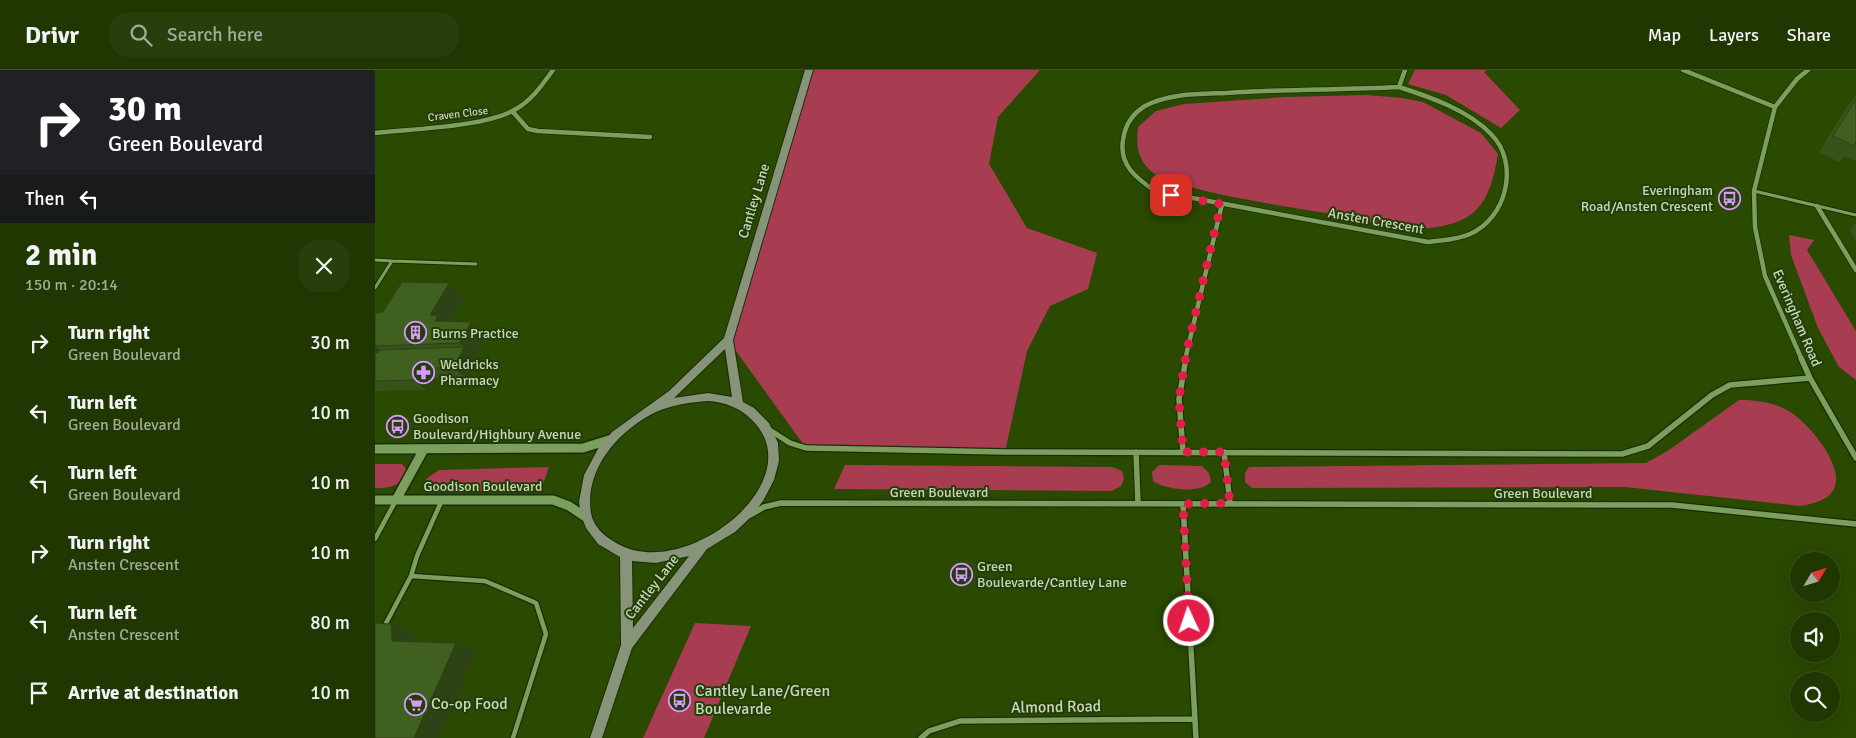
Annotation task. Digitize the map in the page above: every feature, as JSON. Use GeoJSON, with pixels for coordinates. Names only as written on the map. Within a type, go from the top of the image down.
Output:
{"type":"FeatureCollection","features":[{"type":"Feature","properties":{"kind":"main road","name":"Cantley Lane"},"geometry":{"type":"LineString","coordinates":[[738,402],[729,340],[809,70]]}},
{"type":"Feature","properties":{"kind":"main road"},"geometry":{"type":"LineString","coordinates":[[653,409],[729,340]]}},
{"type":"Feature","properties":{"kind":"main road"},"geometry":{"type":"LineString","coordinates":[[711,397],[738,402],[760,418],[771,436],[774,459],[770,478],[758,503],[730,531],[702,548],[660,558],[626,554],[599,539],[587,518],[584,502],[587,479],[601,452],[612,439],[636,418],[653,409],[684,399],[711,397]]}},
{"type":"Feature","properties":{"kind":"main road","name":"Cantley Lane"},"geometry":{"type":"LineString","coordinates":[[627,645],[702,548]]}},
{"type":"Feature","properties":{"kind":"main road","name":"Cantley Lane"},"geometry":{"type":"LineString","coordinates":[[596,738],[627,645],[626,554]]}},
{"type":"Feature","properties":{"kind":"street","name":"Craven Close"},"geometry":{"type":"LineString","coordinates":[[375,133],[496,119],[513,112],[531,100],[553,70]]}},
{"type":"Feature","properties":{"kind":"street"},"geometry":{"type":"LineString","coordinates":[[1399,87],[1405,70]]}},
{"type":"Feature","properties":{"kind":"street"},"geometry":{"type":"LineString","coordinates":[[1683,70],[1775,107]]}},
{"type":"Feature","properties":{"kind":"street","name":"Everingham Road"},"geometry":{"type":"LineString","coordinates":[[1808,70],[1797,79],[1775,107],[1754,191],[1755,227],[1765,276],[1810,378],[1856,458]]}},
{"type":"Feature","properties":{"kind":"street","name":"Ansten Crescent"},"geometry":{"type":"LineString","coordinates":[[1399,87],[1424,94],[1485,127],[1498,141],[1509,165],[1504,196],[1487,223],[1469,234],[1429,242],[1221,204],[1155,191],[1133,177],[1122,162],[1121,148],[1125,128],[1136,112],[1171,97],[1284,89],[1399,87]]}},
{"type":"Feature","properties":{"kind":"street"},"geometry":{"type":"LineString","coordinates":[[513,112],[528,128],[538,131],[650,137]]}},
{"type":"Feature","properties":{"kind":"street"},"geometry":{"type":"LineString","coordinates":[[1183,452],[1179,399],[1187,350],[1221,204]]}},
{"type":"Feature","properties":{"kind":"street"},"geometry":{"type":"LineString","coordinates":[[1817,206],[1856,270]]}},
{"type":"Feature","properties":{"kind":"street"},"geometry":{"type":"LineString","coordinates":[[765,427],[790,443],[806,448],[1005,452],[1622,454],[1648,446],[1712,395],[1730,385],[1810,378]]}},
{"type":"Feature","properties":{"kind":"street"},"geometry":{"type":"LineString","coordinates":[[375,449],[583,448],[612,439]]}},
{"type":"Feature","properties":{"kind":"street"},"geometry":{"type":"LineString","coordinates":[[397,500],[424,449]]}},
{"type":"Feature","properties":{"kind":"street"},"geometry":{"type":"LineString","coordinates":[[1136,452],[1138,503]]}},
{"type":"Feature","properties":{"kind":"street"},"geometry":{"type":"LineString","coordinates":[[1224,452],[1230,503]]}},
{"type":"Feature","properties":{"kind":"street","name":"Goodison Boulevard"},"geometry":{"type":"LineString","coordinates":[[375,500],[553,500],[569,506],[587,518]]}},
{"type":"Feature","properties":{"kind":"street","name":"Green Boulevard"},"geometry":{"type":"LineString","coordinates":[[743,518],[764,508],[781,504],[1230,503],[1672,505],[1856,524]]}},
{"type":"Feature","properties":{"kind":"street"},"geometry":{"type":"LineString","coordinates":[[1183,504],[1196,738]]}},
{"type":"Feature","properties":{"kind":"street","name":"Almond Road"},"geometry":{"type":"LineString","coordinates":[[921,738],[929,732],[960,721],[1195,719]]}},
{"type":"Feature","properties":{"kind":"lane"},"geometry":{"type":"LineString","coordinates":[[1754,191],[1856,215]]}},
{"type":"Feature","properties":{"kind":"lane"},"geometry":{"type":"LineString","coordinates":[[375,260],[476,264]]}},
{"type":"Feature","properties":{"kind":"lane"},"geometry":{"type":"LineString","coordinates":[[375,288],[392,261]]}},
{"type":"Feature","properties":{"kind":"lane"},"geometry":{"type":"LineString","coordinates":[[375,539],[397,500]]}},
{"type":"Feature","properties":{"kind":"lane"},"geometry":{"type":"LineString","coordinates":[[379,634],[411,576],[417,556],[442,500]]}},
{"type":"Feature","properties":{"kind":"lane"},"geometry":{"type":"LineString","coordinates":[[411,576],[485,581],[536,603],[546,634],[513,738]]}},
{"type":"Feature","properties":{"kind":"shaded area"},"geometry":{"type":"Polygon","coordinates":[[[813,70],[1040,70],[998,117],[989,164],[1027,228],[1097,253],[1088,289],[1050,306],[1027,351],[1005,452],[806,448],[728,340],[813,70]]]}},
{"type":"Feature","properties":{"kind":"shaded area"},"geometry":{"type":"Polygon","coordinates":[[[1415,70],[1487,70],[1484,72],[1520,110],[1501,128],[1446,95],[1408,84],[1415,70]]]}},
{"type":"Feature","properties":{"kind":"shaded area"},"geometry":{"type":"Polygon","coordinates":[[[1367,95],[1423,102],[1481,133],[1498,154],[1491,185],[1482,203],[1475,211],[1457,222],[1437,227],[1416,229],[1384,225],[1182,185],[1151,171],[1140,156],[1137,139],[1138,127],[1156,111],[1184,104],[1286,97],[1367,95]]]}},
{"type":"Feature","properties":{"kind":"shaded area"},"geometry":{"type":"Polygon","coordinates":[[[1789,235],[1814,240],[1807,250],[1856,331],[1856,380],[1839,367],[1818,328],[1791,255],[1789,235]]]}},
{"type":"Feature","properties":{"kind":"shaded area"},"geometry":{"type":"Polygon","coordinates":[[[1739,400],[1758,401],[1776,405],[1795,415],[1813,432],[1834,466],[1835,486],[1830,495],[1816,502],[1800,506],[1625,487],[1252,488],[1245,482],[1245,473],[1249,467],[1646,463],[1669,450],[1739,400]]]}},
{"type":"Feature","properties":{"kind":"shaded area"},"geometry":{"type":"Polygon","coordinates":[[[375,464],[402,464],[407,470],[399,483],[375,488],[375,464]]]}},
{"type":"Feature","properties":{"kind":"shaded area"},"geometry":{"type":"Polygon","coordinates":[[[845,465],[1112,467],[1122,471],[1124,479],[1121,486],[1112,491],[834,489],[845,465]]]}},
{"type":"Feature","properties":{"kind":"shaded area"},"geometry":{"type":"Polygon","coordinates":[[[1159,465],[1202,466],[1209,473],[1211,482],[1206,486],[1191,489],[1166,487],[1153,481],[1152,472],[1159,465]]]}},
{"type":"Feature","properties":{"kind":"shaded area"},"geometry":{"type":"Polygon","coordinates":[[[549,467],[541,490],[431,492],[425,488],[426,479],[439,470],[549,467]]]}},
{"type":"Feature","properties":{"kind":"shaded area"},"geometry":{"type":"Polygon","coordinates":[[[695,623],[751,626],[704,738],[643,738],[695,623]]]}},
{"type":"Feature","properties":{"kind":"building"},"geometry":{"type":"Polygon","coordinates":[[[1856,99],[1856,142],[1854,146],[1833,136],[1856,99]]]}},
{"type":"Feature","properties":{"kind":"building"},"geometry":{"type":"Polygon","coordinates":[[[402,282],[449,283],[430,315],[438,316],[435,321],[471,322],[459,343],[375,346],[375,313],[383,312],[402,282]]]}},
{"type":"Feature","properties":{"kind":"building"},"geometry":{"type":"Polygon","coordinates":[[[464,347],[453,368],[421,368],[414,380],[375,381],[375,354],[381,350],[464,347]]]}},
{"type":"Feature","properties":{"kind":"building"},"geometry":{"type":"Polygon","coordinates":[[[375,623],[391,624],[392,641],[456,643],[414,738],[375,738],[375,623]]]}},
{"type":"Feature","properties":{"kind":"place","name":"Everingham Road/Ansten Crescent"},"geometry":{"type":"Point","coordinates":[1729,198]}},
{"type":"Feature","properties":{"kind":"place","name":"Burns Practice"},"geometry":{"type":"Point","coordinates":[416,333]}},
{"type":"Feature","properties":{"kind":"place","name":"Weldricks Pharmacy"},"geometry":{"type":"Point","coordinates":[424,372]}},
{"type":"Feature","properties":{"kind":"place","name":"Goodison Boulevard/Highbury Avenue"},"geometry":{"type":"Point","coordinates":[397,426]}},
{"type":"Feature","properties":{"kind":"place","name":"Green Boulevarde/Cantley Lane"},"geometry":{"type":"Point","coordinates":[961,574]}},
{"type":"Feature","properties":{"kind":"place","name":"Cantley Lane/Green Boulevarde"},"geometry":{"type":"Point","coordinates":[679,700]}},
{"type":"Feature","properties":{"kind":"place","name":"Co-op Food"},"geometry":{"type":"Point","coordinates":[415,704]}},
{"type":"Feature","properties":{"kind":"route"},"geometry":{"type":"LineString","coordinates":[[1171,195],[1221,204],[1187,350],[1179,399],[1183,452],[1224,452],[1230,503],[1183,504],[1189,621]]}}]}
